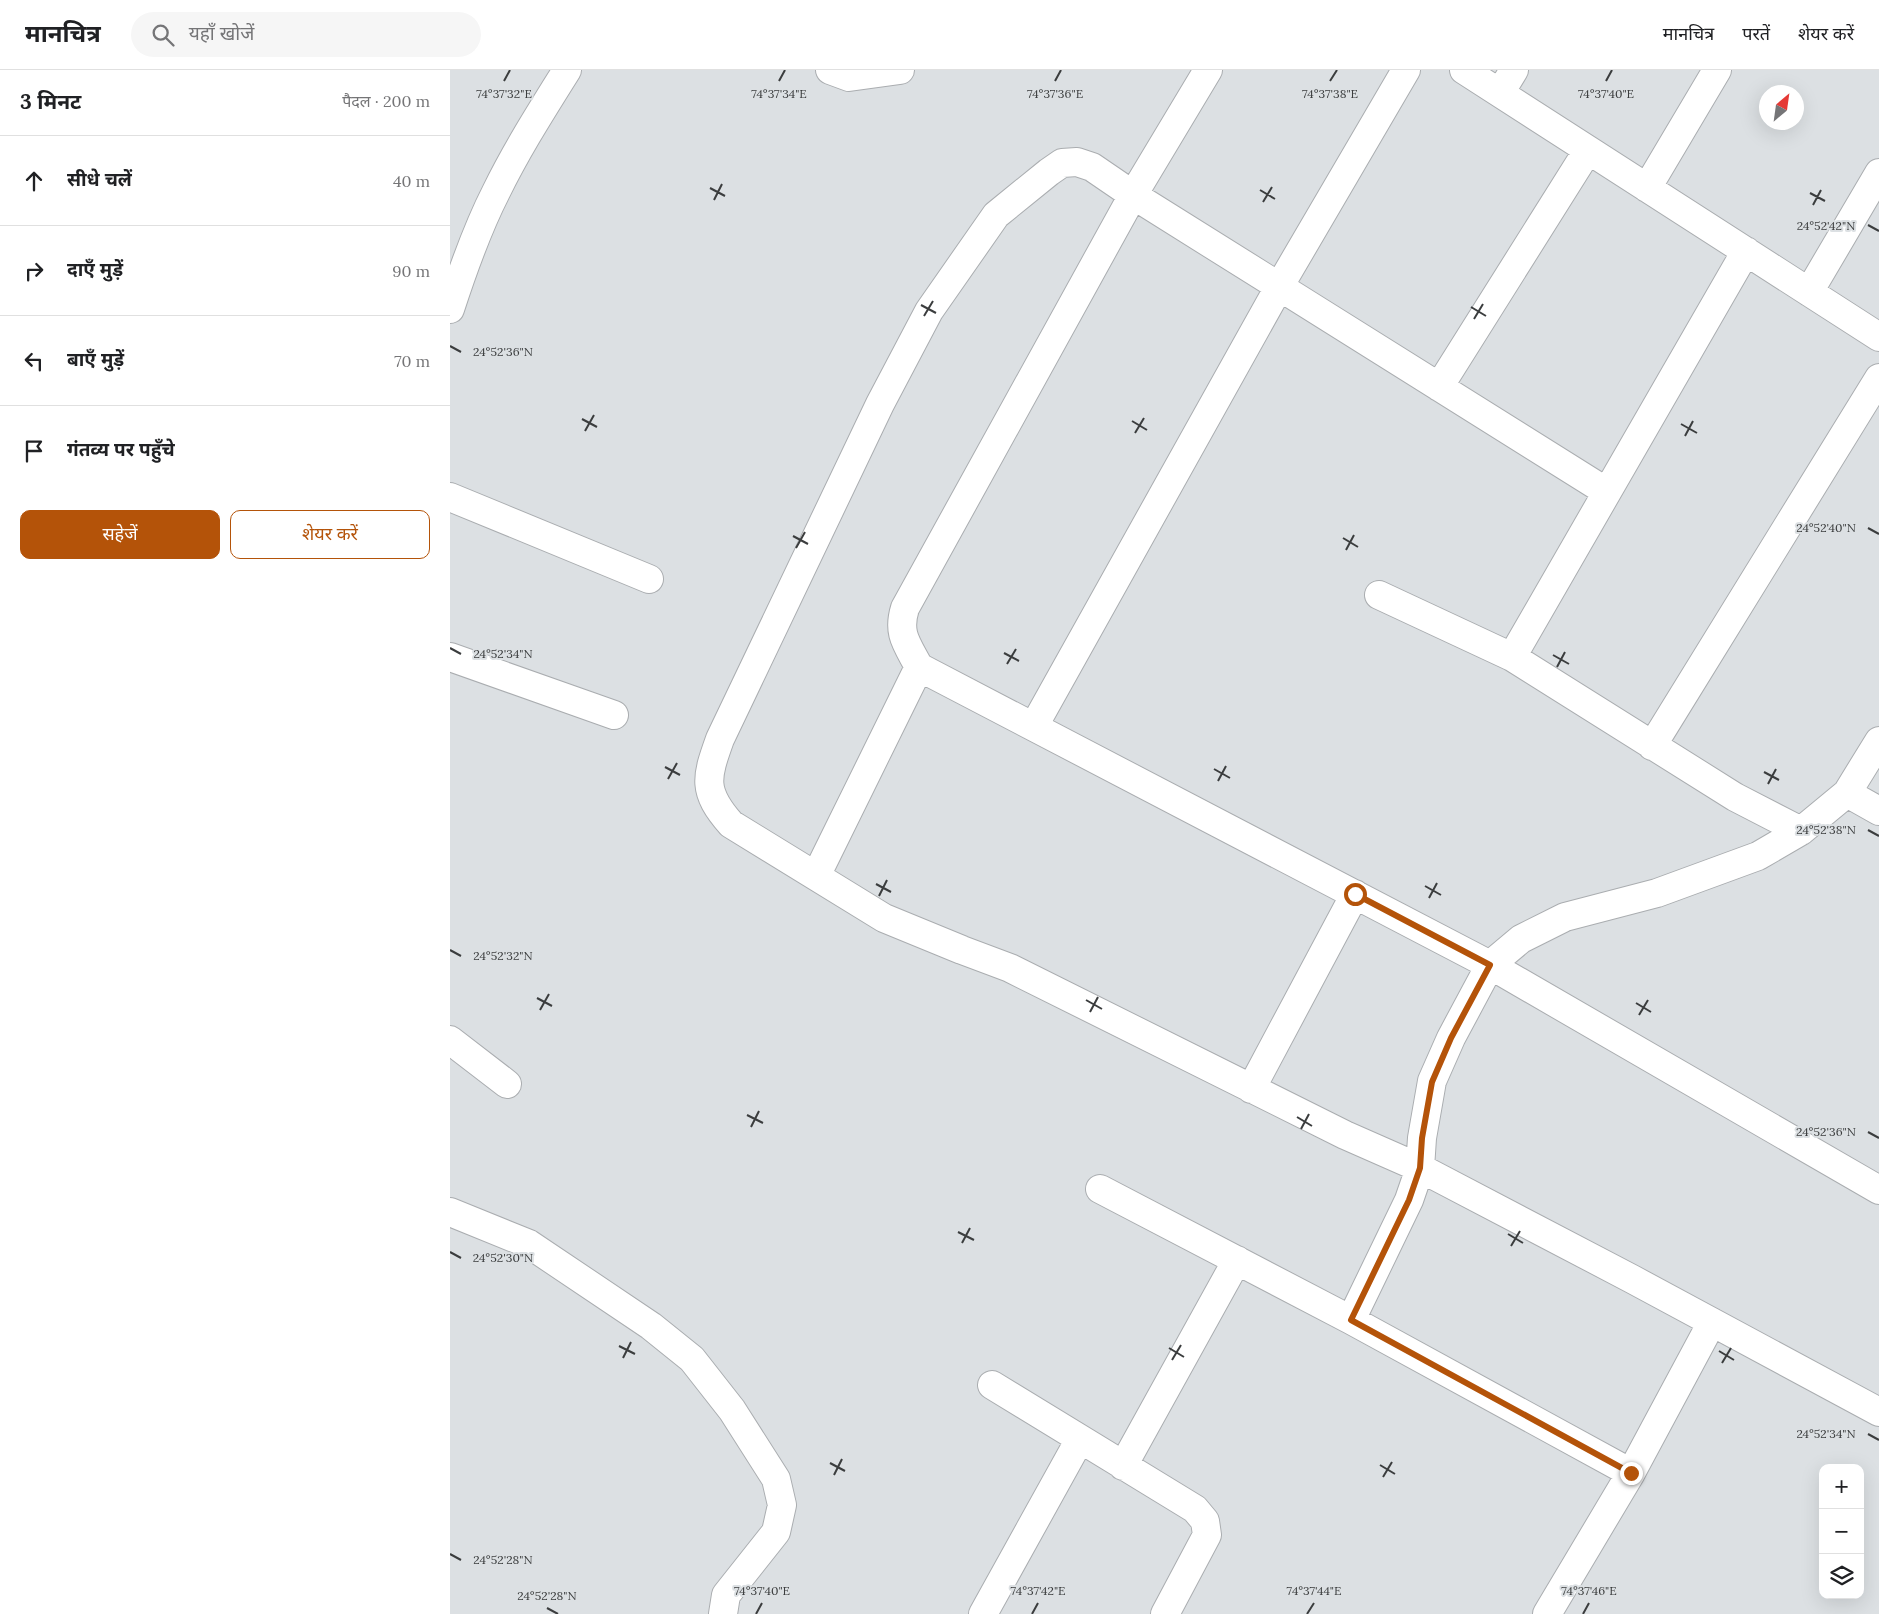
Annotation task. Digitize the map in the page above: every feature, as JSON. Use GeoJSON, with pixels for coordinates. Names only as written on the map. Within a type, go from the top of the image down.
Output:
{"type":"FeatureCollection","features":[{"type":"Feature","properties":{"kind":"street"},"geometry":{"type":"LineString","coordinates":[[450,309],[466,263],[495,193],[531,126],[567,70]]}},
{"type":"Feature","properties":{"kind":"street"},"geometry":{"type":"LineString","coordinates":[[830,70],[849,77],[900,70]]}},
{"type":"Feature","properties":{"kind":"street"},"geometry":{"type":"LineString","coordinates":[[1208,70],[1133,195],[905,608],[901,621],[901,631],[904,641],[919,667],[1490,965],[1879,1190]]}},
{"type":"Feature","properties":{"kind":"street"},"geometry":{"type":"LineString","coordinates":[[1034,726],[1279,287],[1406,70]]}},
{"type":"Feature","properties":{"kind":"street"},"geometry":{"type":"LineString","coordinates":[[1464,70],[1879,337]]}},
{"type":"Feature","properties":{"kind":"street"},"geometry":{"type":"LineString","coordinates":[[1500,92],[1514,70]]}},
{"type":"Feature","properties":{"kind":"street"},"geometry":{"type":"LineString","coordinates":[[1647,188],[1716,70]]}},
{"type":"Feature","properties":{"kind":"street"},"geometry":{"type":"LineString","coordinates":[[1439,387],[1588,150]]}},
{"type":"Feature","properties":{"kind":"street"},"geometry":{"type":"LineString","coordinates":[[1607,492],[1133,195],[1092,167],[1077,162],[1062,164],[1048,172],[996,216],[925,319],[880,404],[720,739],[710,768],[709,785],[712,798],[718,809],[732,824],[884,918],[1010,968],[1345,1135],[1420,1168],[1879,1412]]}},
{"type":"Feature","properties":{"kind":"street"},"geometry":{"type":"LineString","coordinates":[[1809,292],[1879,173]]}},
{"type":"Feature","properties":{"kind":"street"},"geometry":{"type":"LineString","coordinates":[[1512,657],[1746,251]]}},
{"type":"Feature","properties":{"kind":"street"},"geometry":{"type":"LineString","coordinates":[[1652,746],[1879,378]]}},
{"type":"Feature","properties":{"kind":"street"},"geometry":{"type":"LineString","coordinates":[[450,497],[649,578]]}},
{"type":"Feature","properties":{"kind":"street"},"geometry":{"type":"LineString","coordinates":[[1379,595],[1512,657],[1734,797],[1801,831]]}},
{"type":"Feature","properties":{"kind":"street"},"geometry":{"type":"LineString","coordinates":[[450,657],[614,715]]}},
{"type":"Feature","properties":{"kind":"street"},"geometry":{"type":"LineString","coordinates":[[816,876],[919,667]]}},
{"type":"Feature","properties":{"kind":"street"},"geometry":{"type":"LineString","coordinates":[[1351,1320],[1409,1200],[1420,1168],[1422,1138],[1432,1082],[1451,1038],[1490,965],[1521,939],[1565,917],[1657,893],[1758,856],[1801,831],[1847,793],[1879,741]]}},
{"type":"Feature","properties":{"kind":"street"},"geometry":{"type":"LineString","coordinates":[[1847,793],[1879,811]]}},
{"type":"Feature","properties":{"kind":"street"},"geometry":{"type":"LineString","coordinates":[[1251,1088],[1355,894]]}},
{"type":"Feature","properties":{"kind":"street"},"geometry":{"type":"LineString","coordinates":[[450,1040],[507,1084]]}},
{"type":"Feature","properties":{"kind":"street"},"geometry":{"type":"LineString","coordinates":[[1100,1188],[1351,1320],[1631,1473]]}},
{"type":"Feature","properties":{"kind":"street"},"geometry":{"type":"LineString","coordinates":[[450,1212],[529,1244],[651,1326],[692,1360],[732,1410],[776,1479],[782,1505],[776,1532],[726,1596],[723,1614]]}},
{"type":"Feature","properties":{"kind":"street"},"geometry":{"type":"LineString","coordinates":[[1123,1466],[1237,1260]]}},
{"type":"Feature","properties":{"kind":"street"},"geometry":{"type":"LineString","coordinates":[[1547,1614],[1631,1473],[1712,1322]]}},
{"type":"Feature","properties":{"kind":"street"},"geometry":{"type":"LineString","coordinates":[[992,1385],[1195,1509],[1206,1521],[1207,1535],[1165,1614]]}},
{"type":"Feature","properties":{"kind":"street"},"geometry":{"type":"LineString","coordinates":[[983,1614],[1080,1439]]}},
{"type":"Feature","properties":{"kind":"route"},"geometry":{"type":"LineString","coordinates":[[1355,894],[1490,965],[1451,1038],[1432,1082],[1422,1138],[1420,1168],[1409,1200],[1351,1320],[1631,1473]]}}]}
